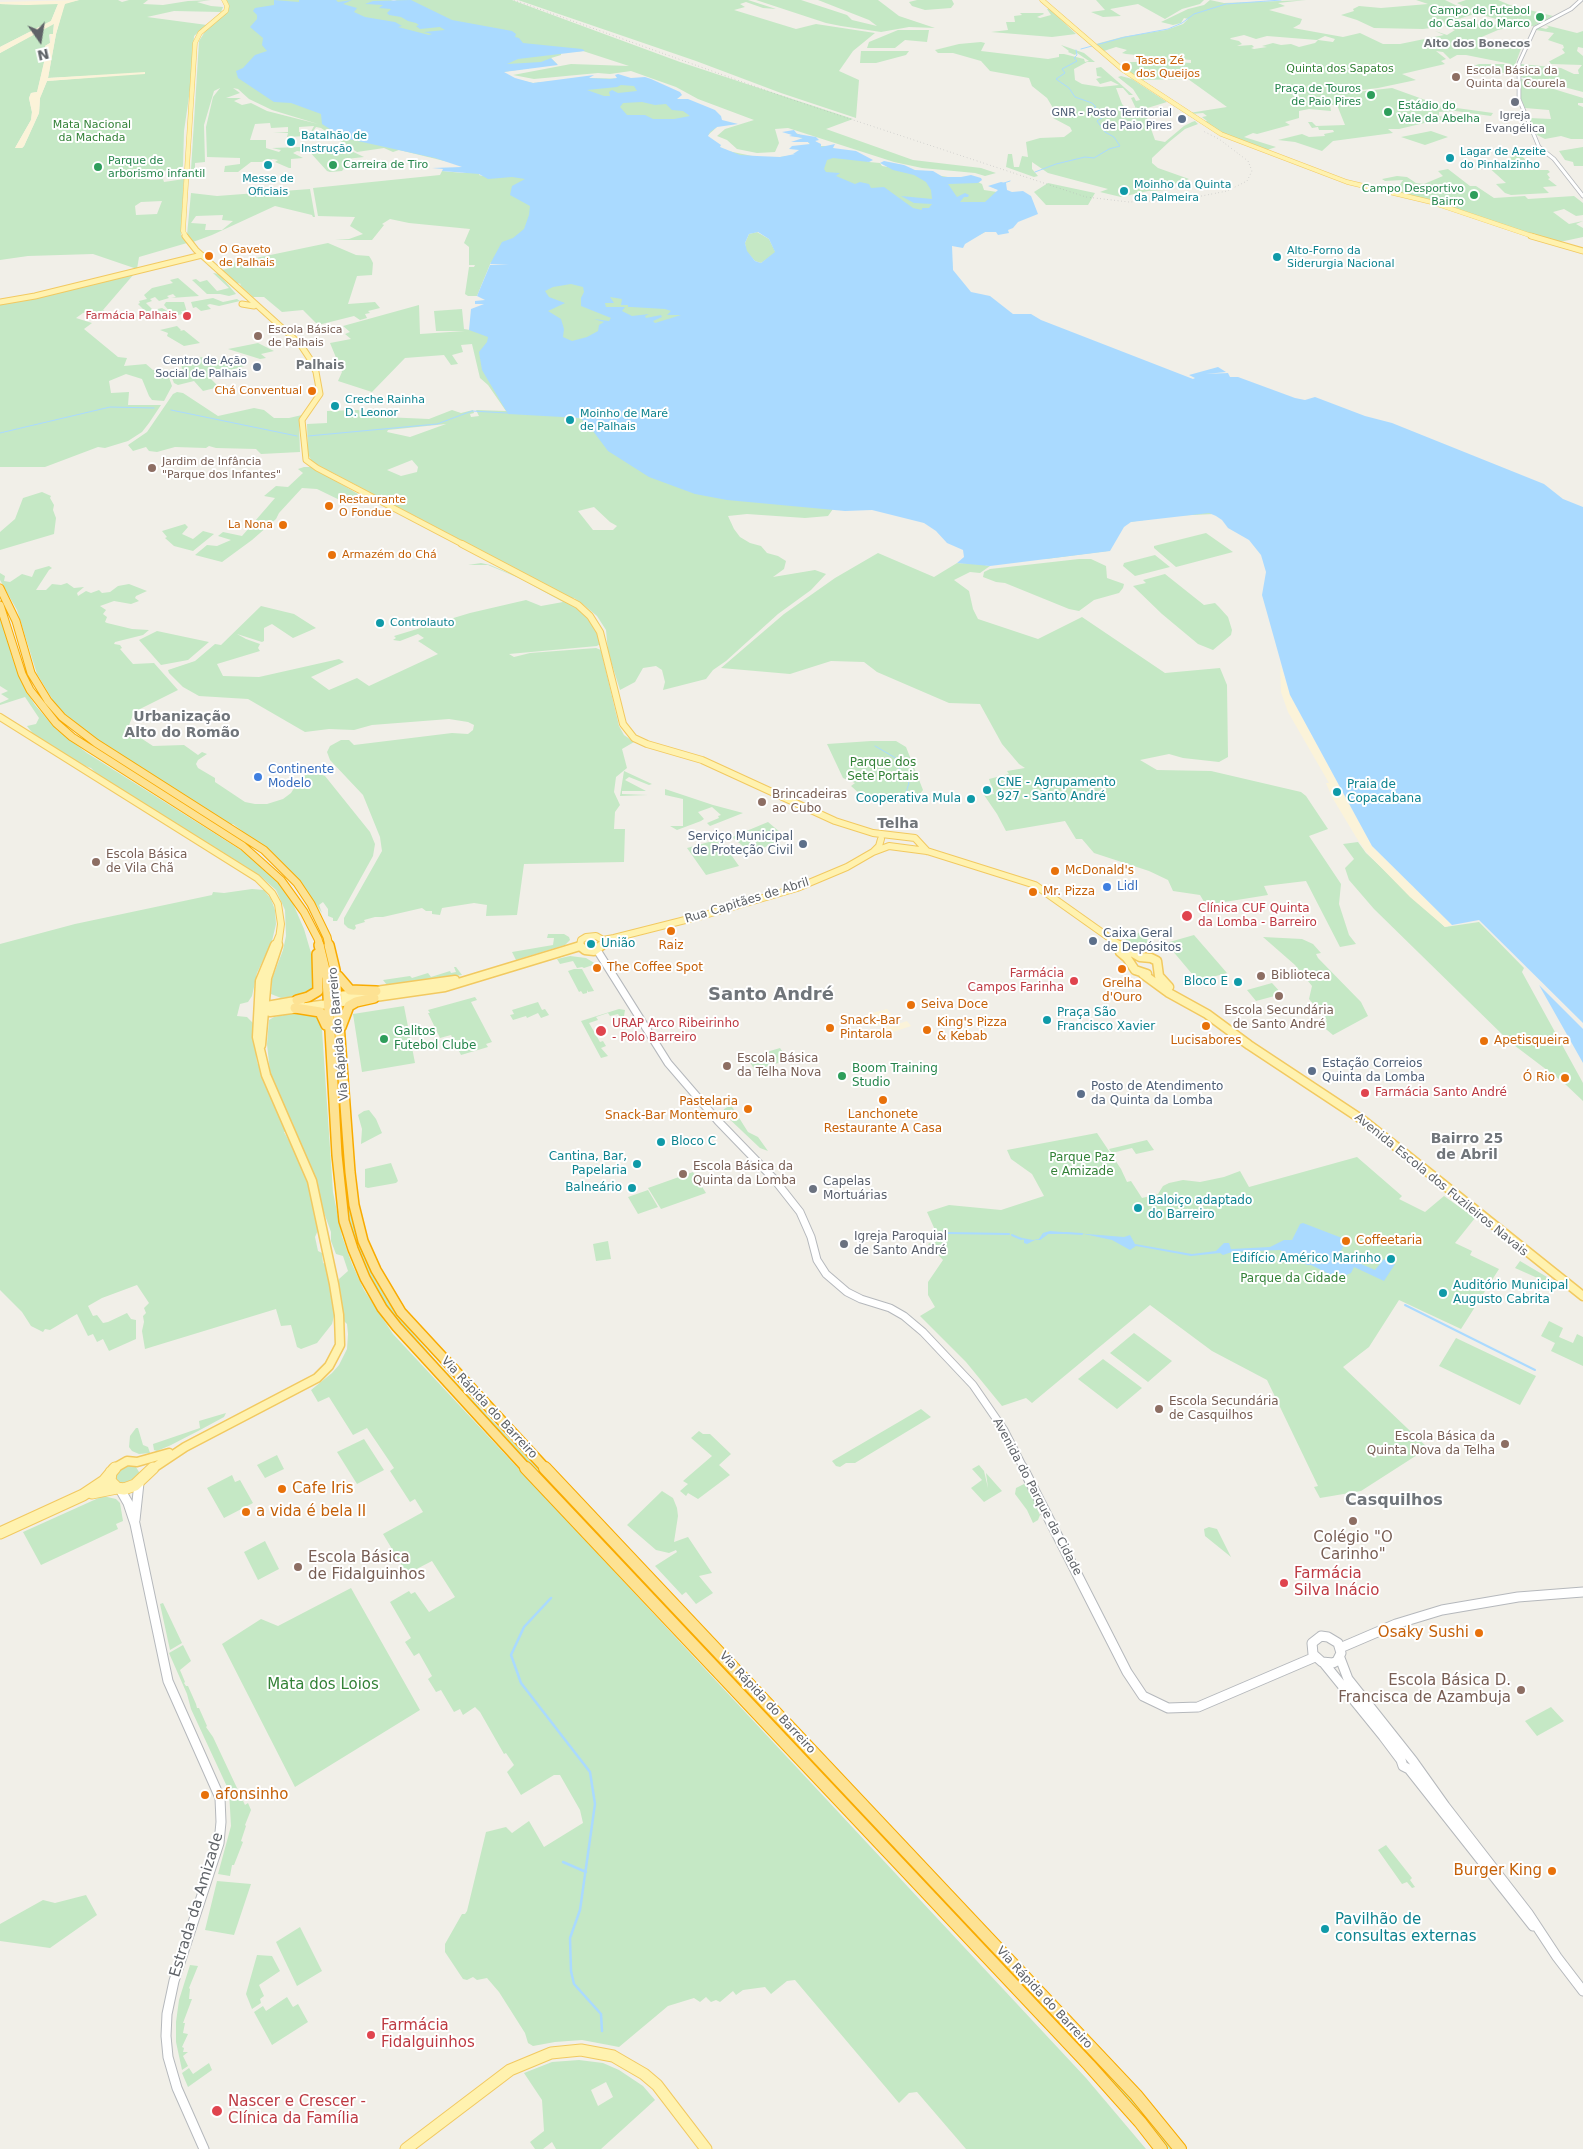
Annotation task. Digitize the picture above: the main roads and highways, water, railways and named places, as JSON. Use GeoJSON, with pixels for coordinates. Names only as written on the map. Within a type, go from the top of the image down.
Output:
{"type":"FeatureCollection","features":[{"type":"Feature","properties":{"kind":"highway","name":"Via Rápida do Barreiro"},"geometry":{"type":"LineString","coordinates":[[0,588],[16,621],[32,673],[48,701],[78,731],[153,781],[246,838],[280,864],[311,904],[329,944],[336,970],[330,1033],[337,1165],[344,1221],[365,1278],[382,1308],[421,1355],[1089,2065],[1140,2122],[1161,2149]]}},
{"type":"Feature","properties":{"kind":"highway","name":"Via Rápida do Barreiro"},"geometry":{"type":"LineString","coordinates":[[0,605],[22,674],[30,690],[56,723],[72,737],[243,846],[264,862],[300,904],[322,952],[340,1032],[354,1205],[364,1241],[376,1270],[401,1312],[458,1376],[1136,2095],[1180,2149]]}},
{"type":"Feature","properties":{"kind":"highway"},"geometry":{"type":"LineString","coordinates":[[296,1004],[313,995],[319,988],[317,954],[310,925]]}},
{"type":"Feature","properties":{"kind":"highway"},"geometry":{"type":"LineString","coordinates":[[336,970],[348,989],[375,994]]}},
{"type":"Feature","properties":{"kind":"highway"},"geometry":{"type":"LineString","coordinates":[[340,1032],[349,1006],[375,994]]}},
{"type":"Feature","properties":{"kind":"highway"},"geometry":{"type":"LineString","coordinates":[[296,1004],[320,1012],[330,1033]]}},
{"type":"Feature","properties":{"kind":"main road"},"geometry":{"type":"LineString","coordinates":[[224,0],[227,6],[226,11],[200,32],[195,43],[183,231],[187,240],[196,250],[304,348],[316,372],[319,397],[302,420],[304,456],[309,464],[578,605],[590,616],[600,632],[623,724],[634,738],[647,744],[681,752],[702,760],[818,815],[873,833],[912,837],[927,851]]}},
{"type":"Feature","properties":{"kind":"main road"},"geometry":{"type":"LineString","coordinates":[[1042,0],[1123,70],[1216,134],[1347,182],[1431,202],[1583,251]]}},
{"type":"Feature","properties":{"kind":"main road"},"geometry":{"type":"LineString","coordinates":[[189,258],[195,254],[196,250]]}},
{"type":"Feature","properties":{"kind":"main road"},"geometry":{"type":"LineString","coordinates":[[0,302],[30,297],[202,255]]}},
{"type":"Feature","properties":{"kind":"main road"},"geometry":{"type":"LineString","coordinates":[[189,258],[208,260]]}},
{"type":"Feature","properties":{"kind":"main road"},"geometry":{"type":"LineString","coordinates":[[223,274],[254,306],[279,324]]}},
{"type":"Feature","properties":{"kind":"main road"},"geometry":{"type":"LineString","coordinates":[[243,296],[241,304],[254,306]]}},
{"type":"Feature","properties":{"kind":"main road"},"geometry":{"type":"LineString","coordinates":[[0,717],[257,878],[274,896],[280,912],[279,936],[277,951],[267,978],[257,1037],[266,1075],[312,1181],[339,1315],[340,1345],[329,1366],[308,1384],[185,1447],[156,1465],[130,1487],[83,1495]]}},
{"type":"Feature","properties":{"kind":"main road"},"geometry":{"type":"LineString","coordinates":[[873,833],[889,846]]}},
{"type":"Feature","properties":{"kind":"main road"},"geometry":{"type":"LineString","coordinates":[[881,840],[890,835]]}},
{"type":"Feature","properties":{"kind":"main road","name":"Rua Capitães de Abril"},"geometry":{"type":"LineString","coordinates":[[580,946],[581,940],[589,936],[596,936],[603,940],[701,916],[797,888],[842,870],[873,852],[881,840]]}},
{"type":"Feature","properties":{"kind":"main road"},"geometry":{"type":"LineString","coordinates":[[911,848],[919,843]]}},
{"type":"Feature","properties":{"kind":"main road"},"geometry":{"type":"LineString","coordinates":[[873,852],[889,846],[927,851],[1035,885],[1128,952],[1157,961],[1159,976],[1177,996]]}},
{"type":"Feature","properties":{"kind":"main road"},"geometry":{"type":"LineString","coordinates":[[260,1050],[264,1025],[261,977],[279,936]]}},
{"type":"Feature","properties":{"kind":"main road"},"geometry":{"type":"LineString","coordinates":[[1107,938],[1132,964],[1135,970],[1177,996]]}},
{"type":"Feature","properties":{"kind":"main road","name":"Rua Capitães de Abril"},"geometry":{"type":"LineString","coordinates":[[580,946],[586,950],[597,950],[602,947],[603,940]]}},
{"type":"Feature","properties":{"kind":"main road","name":"Rua Capitães de Abril"},"geometry":{"type":"LineString","coordinates":[[296,1004],[445,987],[580,946]]}},
{"type":"Feature","properties":{"kind":"main road"},"geometry":{"type":"LineString","coordinates":[[1132,964],[1140,957]]}},
{"type":"Feature","properties":{"kind":"main road"},"geometry":{"type":"LineString","coordinates":[[1143,974],[1152,974],[1158,970]]}},
{"type":"Feature","properties":{"kind":"main road"},"geometry":{"type":"LineString","coordinates":[[265,990],[269,999],[296,1004]]}},
{"type":"Feature","properties":{"kind":"main road","name":"Avenida Escola dos Fuzileiros Navais"},"geometry":{"type":"LineString","coordinates":[[1177,996],[1212,1023],[1219,1025],[1380,1133],[1583,1296]]}},
{"type":"Feature","properties":{"kind":"main road"},"geometry":{"type":"LineString","coordinates":[[262,1008],[283,1002]]}},
{"type":"Feature","properties":{"kind":"main road"},"geometry":{"type":"LineString","coordinates":[[264,1025],[269,1016],[296,1004]]}},
{"type":"Feature","properties":{"kind":"main road"},"geometry":{"type":"LineString","coordinates":[[262,1008],[277,1011]]}},
{"type":"Feature","properties":{"kind":"main road"},"geometry":{"type":"LineString","coordinates":[[0,1534],[83,1495],[104,1481],[121,1463],[155,1458],[185,1447]]}},
{"type":"Feature","properties":{"kind":"main road"},"geometry":{"type":"LineString","coordinates":[[137,1462],[143,1467],[141,1479]]}},
{"type":"Feature","properties":{"kind":"main road"},"geometry":{"type":"LineString","coordinates":[[111,1472],[110,1481],[118,1488]]}},
{"type":"Feature","properties":{"kind":"main road"},"geometry":{"type":"LineString","coordinates":[[406,2149],[510,2070],[550,2053],[581,2050],[613,2056],[644,2074],[657,2085],[706,2149]]}},
{"type":"Feature","properties":{"kind":"water"},"geometry":{"type":"Polygon","coordinates":[[[274,0],[299,2],[299,0],[336,0],[338,2],[352,0],[343,4],[357,8],[354,12],[365,17],[395,22],[402,26],[398,27],[429,35],[432,34],[424,32],[445,30],[440,27],[420,29],[416,26],[419,25],[416,23],[389,15],[387,13],[391,9],[379,8],[383,5],[365,4],[373,1],[411,0],[452,20],[512,31],[516,34],[515,37],[519,38],[523,43],[582,49],[585,51],[518,59],[507,64],[541,62],[551,58],[558,65],[504,72],[515,78],[533,83],[594,75],[589,78],[610,79],[617,78],[615,75],[618,74],[631,78],[645,77],[680,92],[682,95],[677,99],[688,99],[715,110],[722,120],[738,124],[717,127],[710,132],[708,136],[721,145],[720,147],[740,155],[780,157],[795,154],[793,154],[799,150],[789,149],[792,146],[810,144],[808,142],[791,142],[803,138],[789,136],[792,135],[782,132],[794,130],[797,134],[816,137],[819,140],[815,141],[821,144],[821,147],[835,144],[833,148],[856,151],[873,160],[869,162],[833,158],[827,160],[824,169],[826,172],[840,173],[836,176],[855,184],[860,182],[869,184],[871,188],[884,187],[913,208],[922,210],[922,208],[929,208],[932,204],[914,203],[901,196],[932,199],[931,190],[926,182],[914,175],[893,170],[880,163],[884,161],[904,165],[915,170],[933,171],[943,177],[971,175],[981,178],[982,180],[978,183],[948,184],[957,197],[965,193],[969,195],[960,202],[985,202],[998,190],[988,186],[1001,182],[1006,183],[1007,190],[1012,192],[1023,191],[1031,196],[1038,214],[1018,222],[1013,228],[1008,230],[1009,233],[998,235],[996,232],[985,232],[965,244],[963,248],[952,246],[953,270],[971,292],[990,296],[1013,314],[1031,314],[1041,320],[1193,379],[1195,378],[1189,375],[1218,367],[1226,372],[1206,374],[1228,373],[1230,377],[1238,377],[1295,398],[1305,400],[1315,397],[1365,416],[1392,423],[1544,484],[1563,499],[1583,507],[1583,1023],[1479,920],[1452,925],[1372,846],[1290,695],[1262,595],[1266,572],[1261,555],[1249,540],[1228,528],[1216,516],[1209,513],[1131,522],[1124,527],[1110,551],[990,566],[957,563],[964,557],[963,550],[947,543],[936,531],[924,523],[872,510],[845,511],[727,500],[695,494],[649,477],[608,451],[590,427],[580,418],[508,414],[482,370],[479,352],[487,342],[488,337],[469,330],[471,309],[484,304],[475,304],[475,301],[485,300],[477,296],[490,265],[509,264],[490,264],[502,242],[513,238],[524,229],[530,206],[510,195],[512,186],[525,179],[512,177],[488,179],[479,174],[442,171],[443,169],[432,168],[462,167],[435,158],[344,138],[322,124],[321,114],[291,103],[274,102],[238,78],[236,71],[243,68],[255,55],[267,51],[262,45],[263,38],[250,27],[257,19],[257,15],[253,11],[255,8],[274,5],[274,0]],[[621,85],[587,90],[604,96],[610,96],[609,92],[612,90],[618,93],[637,91],[634,86],[621,85]],[[623,103],[620,107],[627,115],[645,115],[653,119],[674,119],[690,116],[683,111],[672,110],[666,104],[623,103]],[[758,232],[749,234],[745,243],[747,251],[755,261],[761,263],[775,252],[769,239],[758,232]],[[571,284],[553,287],[545,291],[549,297],[565,303],[548,311],[561,319],[564,329],[563,337],[572,341],[587,337],[598,331],[599,325],[604,322],[594,319],[609,321],[611,318],[581,306],[581,298],[584,292],[583,287],[571,284]],[[610,297],[614,303],[605,303],[606,307],[625,307],[622,311],[632,316],[649,314],[645,316],[646,318],[661,315],[662,317],[653,321],[655,323],[681,315],[667,315],[671,311],[665,309],[628,307],[628,305],[621,305],[622,299],[610,297]]]}},
{"type":"Feature","properties":{"kind":"water"},"geometry":{"type":"Polygon","coordinates":[[[1539,985],[1583,1029],[1583,1063],[1539,985]]]}},
{"type":"Feature","properties":{"kind":"water"},"geometry":{"type":"Polygon","coordinates":[[[1303,1223],[1342,1238],[1340,1242],[1345,1244],[1339,1254],[1359,1263],[1375,1270],[1384,1259],[1395,1264],[1384,1281],[1354,1267],[1351,1273],[1342,1277],[1329,1274],[1311,1265],[1307,1265],[1280,1250],[1191,1256],[1136,1246],[1130,1250],[1112,1240],[1084,1234],[1044,1234],[1040,1240],[1027,1244],[1024,1243],[1024,1240],[1012,1236],[1033,1240],[1039,1239],[1043,1233],[1050,1231],[1124,1237],[1130,1235],[1135,1244],[1192,1254],[1216,1251],[1224,1243],[1229,1243],[1231,1249],[1270,1247],[1284,1240],[1292,1240],[1300,1224],[1303,1223]]]}},
{"type":"Feature","properties":{"kind":"waterway"},"geometry":{"type":"LineString","coordinates":[[1096,45],[1125,37],[1168,29],[1182,23],[1194,14],[1226,4],[1281,0]]}},
{"type":"Feature","properties":{"kind":"waterway"},"geometry":{"type":"LineString","coordinates":[[1081,49],[1092,46]]}},
{"type":"Feature","properties":{"kind":"waterway"},"geometry":{"type":"LineString","coordinates":[[1035,172],[1056,164],[1085,157],[1094,158],[1109,149],[1120,146],[1114,137],[1105,132],[1097,121],[1105,116],[1089,111],[1096,107],[1092,103],[1075,97],[1069,88],[1056,79],[1065,73],[1062,69],[1077,61],[1074,58],[1077,55],[1076,50]]}},
{"type":"Feature","properties":{"kind":"waterway"},"geometry":{"type":"LineString","coordinates":[[1004,183],[1010,181]]}},
{"type":"Feature","properties":{"kind":"waterway"},"geometry":{"type":"LineString","coordinates":[[0,433],[110,407],[154,408]]}},
{"type":"Feature","properties":{"kind":"waterway"},"geometry":{"type":"LineString","coordinates":[[171,410],[297,436]]}},
{"type":"Feature","properties":{"kind":"waterway"},"geometry":{"type":"LineString","coordinates":[[308,436],[437,424],[472,411],[507,413]]}},
{"type":"Feature","properties":{"kind":"waterway"},"geometry":{"type":"LineString","coordinates":[[875,746],[899,760],[900,772],[909,783],[904,799]]}},
{"type":"Feature","properties":{"kind":"waterway"},"geometry":{"type":"LineString","coordinates":[[947,1233],[1009,1234]]}},
{"type":"Feature","properties":{"kind":"waterway"},"geometry":{"type":"LineString","coordinates":[[1040,1239],[1048,1233]]}},
{"type":"Feature","properties":{"kind":"waterway"},"geometry":{"type":"LineString","coordinates":[[1065,1233],[1082,1234]]}},
{"type":"Feature","properties":{"kind":"waterway"},"geometry":{"type":"LineString","coordinates":[[1012,1235],[1021,1239]]}},
{"type":"Feature","properties":{"kind":"waterway"},"geometry":{"type":"LineString","coordinates":[[1405,1305],[1535,1370]]}},
{"type":"Feature","properties":{"kind":"waterway"},"geometry":{"type":"LineString","coordinates":[[551,1598],[524,1627],[511,1655],[521,1683],[590,1772],[595,1804],[585,1872]]}},
{"type":"Feature","properties":{"kind":"waterway"},"geometry":{"type":"LineString","coordinates":[[563,1862],[585,1872]]}},
{"type":"Feature","properties":{"kind":"waterway"},"geometry":{"type":"LineString","coordinates":[[585,1872],[580,1910],[570,1938],[571,1971],[574,1984],[601,2014],[602,2031]]}},
{"type":"Feature","properties":{"kind":"railway"},"geometry":{"type":"LineString","coordinates":[[514,0],[790,99],[1086,197],[1129,202],[1181,200],[1227,191],[1247,181],[1252,171],[1248,161],[1219,139],[1203,131]]}},
{"type":"Feature","properties":{"kind":"place","name":"Campo de Futebol do Casal do Marco"},"geometry":{"type":"Point","coordinates":[1540,17]}},
{"type":"Feature","properties":{"kind":"place","name":"Tasca Zé dos Queijos"},"geometry":{"type":"Point","coordinates":[1126,67]}},
{"type":"Feature","properties":{"kind":"place","name":"Escola Básica da Quinta da Courela"},"geometry":{"type":"Point","coordinates":[1456,77]}},
{"type":"Feature","properties":{"kind":"place","name":"Praça de Touros de Paio Pires"},"geometry":{"type":"Point","coordinates":[1371,95]}},
{"type":"Feature","properties":{"kind":"place","name":"Igreja Evangélica"},"geometry":{"type":"Point","coordinates":[1515,102]}},
{"type":"Feature","properties":{"kind":"place","name":"Estádio do Vale da Abelha"},"geometry":{"type":"Point","coordinates":[1388,112]}},
{"type":"Feature","properties":{"kind":"place","name":"GNR - Posto Territorial de Paio Pires"},"geometry":{"type":"Point","coordinates":[1182,119]}},
{"type":"Feature","properties":{"kind":"place","name":"Batalhão de Instrução"},"geometry":{"type":"Point","coordinates":[291,142]}},
{"type":"Feature","properties":{"kind":"place","name":"Lagar de Azeite do Pinhalzinho"},"geometry":{"type":"Point","coordinates":[1450,158]}},
{"type":"Feature","properties":{"kind":"place","name":"Messe de Oficiais"},"geometry":{"type":"Point","coordinates":[268,165]}},
{"type":"Feature","properties":{"kind":"place","name":"Carreira de Tiro"},"geometry":{"type":"Point","coordinates":[333,165]}},
{"type":"Feature","properties":{"kind":"place","name":"Parque de arborismo infantil"},"geometry":{"type":"Point","coordinates":[98,167]}},
{"type":"Feature","properties":{"kind":"place","name":"Moinho da Quinta da Palmeira"},"geometry":{"type":"Point","coordinates":[1124,191]}},
{"type":"Feature","properties":{"kind":"place","name":"Campo Desportivo Bairro"},"geometry":{"type":"Point","coordinates":[1474,195]}},
{"type":"Feature","properties":{"kind":"place","name":"O Gaveto de Palhais"},"geometry":{"type":"Point","coordinates":[209,256]}},
{"type":"Feature","properties":{"kind":"place","name":"Alto-Forno da Siderurgia Nacional"},"geometry":{"type":"Point","coordinates":[1277,257]}},
{"type":"Feature","properties":{"kind":"place","name":"Farmácia Palhais"},"geometry":{"type":"Point","coordinates":[187,316]}},
{"type":"Feature","properties":{"kind":"place","name":"Escola Básica de Palhais"},"geometry":{"type":"Point","coordinates":[258,336]}},
{"type":"Feature","properties":{"kind":"place","name":"Centro de Ação Social de Palhais"},"geometry":{"type":"Point","coordinates":[257,367]}},
{"type":"Feature","properties":{"kind":"place","name":"Chá Conventual"},"geometry":{"type":"Point","coordinates":[312,391]}},
{"type":"Feature","properties":{"kind":"place","name":"Creche Rainha D. Leonor"},"geometry":{"type":"Point","coordinates":[335,406]}},
{"type":"Feature","properties":{"kind":"place","name":"Moinho de Maré de Palhais"},"geometry":{"type":"Point","coordinates":[570,420]}},
{"type":"Feature","properties":{"kind":"place","name":"Jardim de Infância \"Parque dos Infantes\""},"geometry":{"type":"Point","coordinates":[152,468]}},
{"type":"Feature","properties":{"kind":"place","name":"Restaurante O Fondue"},"geometry":{"type":"Point","coordinates":[329,506]}},
{"type":"Feature","properties":{"kind":"place","name":"La Nona"},"geometry":{"type":"Point","coordinates":[283,525]}},
{"type":"Feature","properties":{"kind":"place","name":"Armazém do Chá"},"geometry":{"type":"Point","coordinates":[332,555]}},
{"type":"Feature","properties":{"kind":"place","name":"Controlauto"},"geometry":{"type":"Point","coordinates":[380,623]}},
{"type":"Feature","properties":{"kind":"place","name":"Continente Modelo"},"geometry":{"type":"Point","coordinates":[258,777]}},
{"type":"Feature","properties":{"kind":"place","name":"CNE - Agrupamento 927 - Santo André"},"geometry":{"type":"Point","coordinates":[987,790]}},
{"type":"Feature","properties":{"kind":"place","name":"Praia de Copacabana"},"geometry":{"type":"Point","coordinates":[1337,792]}},
{"type":"Feature","properties":{"kind":"place","name":"Cooperativa Mula"},"geometry":{"type":"Point","coordinates":[971,799]}},
{"type":"Feature","properties":{"kind":"place","name":"Brincadeiras ao Cubo"},"geometry":{"type":"Point","coordinates":[762,802]}},
{"type":"Feature","properties":{"kind":"place","name":"Serviço Municipal de Proteção Civil"},"geometry":{"type":"Point","coordinates":[803,844]}},
{"type":"Feature","properties":{"kind":"place","name":"Escola Básica de Vila Chã"},"geometry":{"type":"Point","coordinates":[96,862]}},
{"type":"Feature","properties":{"kind":"place","name":"McDonald's"},"geometry":{"type":"Point","coordinates":[1055,871]}},
{"type":"Feature","properties":{"kind":"place","name":"Lidl"},"geometry":{"type":"Point","coordinates":[1107,887]}},
{"type":"Feature","properties":{"kind":"place","name":"Mr. Pizza"},"geometry":{"type":"Point","coordinates":[1033,892]}},
{"type":"Feature","properties":{"kind":"place","name":"Clínica CUF Quinta da Lomba - Barreiro"},"geometry":{"type":"Point","coordinates":[1187,916]}},
{"type":"Feature","properties":{"kind":"place","name":"Raiz"},"geometry":{"type":"Point","coordinates":[671,931]}},
{"type":"Feature","properties":{"kind":"place","name":"Caixa Geral de Depósitos"},"geometry":{"type":"Point","coordinates":[1093,941]}},
{"type":"Feature","properties":{"kind":"place","name":"União"},"geometry":{"type":"Point","coordinates":[591,944]}},
{"type":"Feature","properties":{"kind":"place","name":"The Coffee Spot"},"geometry":{"type":"Point","coordinates":[597,968]}},
{"type":"Feature","properties":{"kind":"place","name":"Grelha d'Ouro"},"geometry":{"type":"Point","coordinates":[1122,969]}},
{"type":"Feature","properties":{"kind":"place","name":"Biblioteca"},"geometry":{"type":"Point","coordinates":[1261,976]}},
{"type":"Feature","properties":{"kind":"place","name":"Farmácia Campos Farinha"},"geometry":{"type":"Point","coordinates":[1074,981]}},
{"type":"Feature","properties":{"kind":"place","name":"Bloco E"},"geometry":{"type":"Point","coordinates":[1238,982]}},
{"type":"Feature","properties":{"kind":"place","name":"Escola Secundária de Santo André"},"geometry":{"type":"Point","coordinates":[1279,996]}},
{"type":"Feature","properties":{"kind":"place","name":"Seiva Doce"},"geometry":{"type":"Point","coordinates":[911,1005]}},
{"type":"Feature","properties":{"kind":"place","name":"Praça São Francisco Xavier"},"geometry":{"type":"Point","coordinates":[1047,1020]}},
{"type":"Feature","properties":{"kind":"place","name":"Lucisabores"},"geometry":{"type":"Point","coordinates":[1206,1026]}},
{"type":"Feature","properties":{"kind":"place","name":"Snack-Bar Pintarola"},"geometry":{"type":"Point","coordinates":[830,1028]}},
{"type":"Feature","properties":{"kind":"place","name":"King's Pizza & Kebab"},"geometry":{"type":"Point","coordinates":[927,1030]}},
{"type":"Feature","properties":{"kind":"place","name":"URAP Arco Ribeirinho - Polo Barreiro"},"geometry":{"type":"Point","coordinates":[601,1031]}},
{"type":"Feature","properties":{"kind":"place","name":"Galitos Futebol Clube"},"geometry":{"type":"Point","coordinates":[384,1039]}},
{"type":"Feature","properties":{"kind":"place","name":"Apetisqueira"},"geometry":{"type":"Point","coordinates":[1484,1041]}},
{"type":"Feature","properties":{"kind":"place","name":"Escola Básica da Telha Nova"},"geometry":{"type":"Point","coordinates":[727,1066]}},
{"type":"Feature","properties":{"kind":"place","name":"Estação Correios Quinta da Lomba"},"geometry":{"type":"Point","coordinates":[1312,1071]}},
{"type":"Feature","properties":{"kind":"place","name":"Boom Training Studio"},"geometry":{"type":"Point","coordinates":[842,1076]}},
{"type":"Feature","properties":{"kind":"place","name":"Ó Rio"},"geometry":{"type":"Point","coordinates":[1565,1078]}},
{"type":"Feature","properties":{"kind":"place","name":"Farmácia Santo André"},"geometry":{"type":"Point","coordinates":[1365,1093]}},
{"type":"Feature","properties":{"kind":"place","name":"Posto de Atendimento da Quinta da Lomba"},"geometry":{"type":"Point","coordinates":[1081,1094]}},
{"type":"Feature","properties":{"kind":"place","name":"Lanchonete Restaurante A Casa"},"geometry":{"type":"Point","coordinates":[883,1100]}},
{"type":"Feature","properties":{"kind":"place","name":"Pastelaria Snack-Bar Montemuro"},"geometry":{"type":"Point","coordinates":[748,1109]}},
{"type":"Feature","properties":{"kind":"place","name":"Bloco C"},"geometry":{"type":"Point","coordinates":[661,1142]}},
{"type":"Feature","properties":{"kind":"place","name":"Cantina, Bar, Papelaria"},"geometry":{"type":"Point","coordinates":[637,1164]}},
{"type":"Feature","properties":{"kind":"place","name":"Escola Básica da Quinta da Lomba"},"geometry":{"type":"Point","coordinates":[683,1174]}},
{"type":"Feature","properties":{"kind":"place","name":"Balneário"},"geometry":{"type":"Point","coordinates":[632,1188]}},
{"type":"Feature","properties":{"kind":"place","name":"Capelas Mortuárias"},"geometry":{"type":"Point","coordinates":[813,1189]}},
{"type":"Feature","properties":{"kind":"place","name":"Baloiço adaptado do Barreiro"},"geometry":{"type":"Point","coordinates":[1138,1208]}},
{"type":"Feature","properties":{"kind":"place","name":"Coffeetaria"},"geometry":{"type":"Point","coordinates":[1346,1241]}},
{"type":"Feature","properties":{"kind":"place","name":"Igreja Paroquial de Santo André"},"geometry":{"type":"Point","coordinates":[844,1244]}},
{"type":"Feature","properties":{"kind":"place","name":"Edifício Américo Marinho"},"geometry":{"type":"Point","coordinates":[1391,1259]}},
{"type":"Feature","properties":{"kind":"place","name":"Auditório Municipal Augusto Cabrita"},"geometry":{"type":"Point","coordinates":[1443,1293]}},
{"type":"Feature","properties":{"kind":"place","name":"Escola Secundária de Casquilhos"},"geometry":{"type":"Point","coordinates":[1159,1409]}},
{"type":"Feature","properties":{"kind":"place","name":"Escola Básica da Quinta Nova da Telha"},"geometry":{"type":"Point","coordinates":[1505,1444]}},
{"type":"Feature","properties":{"kind":"place","name":"Cafe Iris"},"geometry":{"type":"Point","coordinates":[282,1489]}},
{"type":"Feature","properties":{"kind":"place","name":"a vida é bela II"},"geometry":{"type":"Point","coordinates":[246,1512]}},
{"type":"Feature","properties":{"kind":"place","name":"Colégio \"O Carinho\""},"geometry":{"type":"Point","coordinates":[1353,1521]}},
{"type":"Feature","properties":{"kind":"place","name":"Escola Básica de Fidalguinhos"},"geometry":{"type":"Point","coordinates":[298,1567]}},
{"type":"Feature","properties":{"kind":"place","name":"Farmácia Silva Inácio"},"geometry":{"type":"Point","coordinates":[1284,1583]}},
{"type":"Feature","properties":{"kind":"place","name":"Osaky Sushi"},"geometry":{"type":"Point","coordinates":[1479,1633]}},
{"type":"Feature","properties":{"kind":"place","name":"Escola Básica D. Francisca de Azambuja"},"geometry":{"type":"Point","coordinates":[1521,1690]}},
{"type":"Feature","properties":{"kind":"place","name":"afonsinho"},"geometry":{"type":"Point","coordinates":[205,1795]}},
{"type":"Feature","properties":{"kind":"place","name":"Burger King"},"geometry":{"type":"Point","coordinates":[1552,1871]}},
{"type":"Feature","properties":{"kind":"place","name":"Pavilhão de consultas externas"},"geometry":{"type":"Point","coordinates":[1325,1929]}},
{"type":"Feature","properties":{"kind":"place","name":"Farmácia Fidalguinhos"},"geometry":{"type":"Point","coordinates":[371,2035]}},
{"type":"Feature","properties":{"kind":"place","name":"Nascer e Crescer - Clínica da Família"},"geometry":{"type":"Point","coordinates":[217,2111]}},
{"type":"Feature","properties":{"kind":"district","name":"Alto dos Bonecos"},"geometry":{"type":"Point","coordinates":[1477,44]}},
{"type":"Feature","properties":{"kind":"district","name":"Palhais"},"geometry":{"type":"Point","coordinates":[320,366]}},
{"type":"Feature","properties":{"kind":"district","name":"Urbanização Alto do Romão"},"geometry":{"type":"Point","coordinates":[182,726]}},
{"type":"Feature","properties":{"kind":"district","name":"Telha"},"geometry":{"type":"Point","coordinates":[898,824]}},
{"type":"Feature","properties":{"kind":"district","name":"Santo André"},"geometry":{"type":"Point","coordinates":[771,995]}},
{"type":"Feature","properties":{"kind":"district","name":"Bairro 25 de Abril"},"geometry":{"type":"Point","coordinates":[1467,1148]}},
{"type":"Feature","properties":{"kind":"district","name":"Casquilhos"},"geometry":{"type":"Point","coordinates":[1394,1501]}},
{"type":"Feature","properties":{"kind":"park label","name":"Quinta dos Sapatos"},"geometry":{"type":"Point","coordinates":[1340,69]}},
{"type":"Feature","properties":{"kind":"park label","name":"Mata Nacional da Machada"},"geometry":{"type":"Point","coordinates":[92,131]}},
{"type":"Feature","properties":{"kind":"park label","name":"Parque dos Sete Portais"},"geometry":{"type":"Point","coordinates":[883,770]}},
{"type":"Feature","properties":{"kind":"park label","name":"Parque Paz e Amizade"},"geometry":{"type":"Point","coordinates":[1082,1165]}},
{"type":"Feature","properties":{"kind":"park label","name":"Parque da Cidade"},"geometry":{"type":"Point","coordinates":[1293,1279]}},
{"type":"Feature","properties":{"kind":"park label","name":"Mata dos Loios"},"geometry":{"type":"Point","coordinates":[323,1685]}}]}
